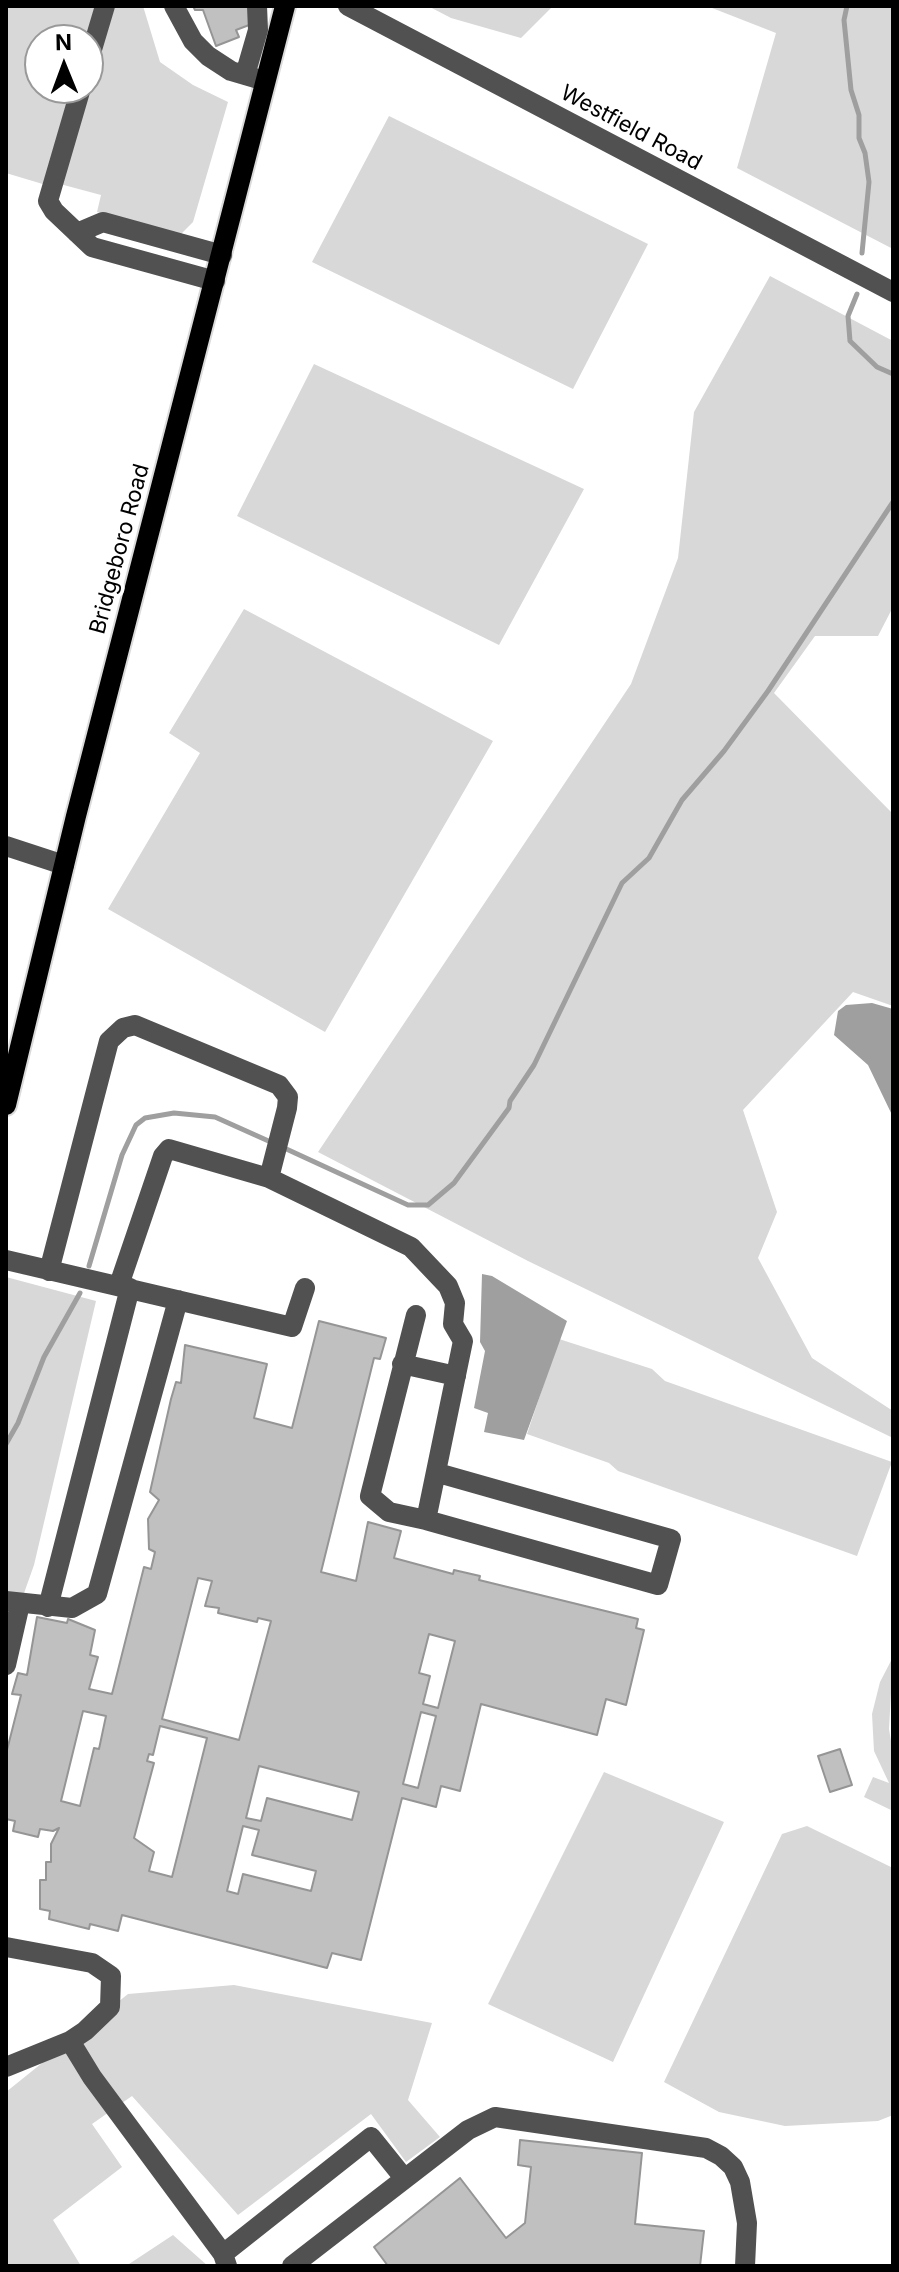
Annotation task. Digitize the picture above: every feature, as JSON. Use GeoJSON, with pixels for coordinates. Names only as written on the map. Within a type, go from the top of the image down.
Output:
{"type":"FeatureCollection","features":[{"type":"Feature","properties":{"kind":"main road","name":"Bridgeboro Road"},"geometry":{"type":"LineString","coordinates":[[6,1105],[13,1042],[64,865],[285,6]]}},
{"type":"Feature","properties":{"kind":"street"},"geometry":{"type":"LineString","coordinates":[[174,6],[193,41],[208,56],[231,71],[265,81]]}},
{"type":"Feature","properties":{"kind":"street"},"geometry":{"type":"LineString","coordinates":[[245,75],[258,30],[257,6]]}},
{"type":"Feature","properties":{"kind":"street","name":"Westfield Road"},"geometry":{"type":"LineString","coordinates":[[348,6],[893,292]]}},
{"type":"Feature","properties":{"kind":"street"},"geometry":{"type":"LineString","coordinates":[[76,104],[48,201],[92,247],[215,281]]}},
{"type":"Feature","properties":{"kind":"street"},"geometry":{"type":"LineString","coordinates":[[77,233],[103,222],[222,255]]}},
{"type":"Feature","properties":{"kind":"street"},"geometry":{"type":"LineString","coordinates":[[6,846],[64,865]]}},
{"type":"Feature","properties":{"kind":"street"},"geometry":{"type":"LineString","coordinates":[[49,1271],[109,1041],[123,1028],[135,1025],[279,1085],[288,1097],[287,1108],[269,1178]]}},
{"type":"Feature","properties":{"kind":"street"},"geometry":{"type":"LineString","coordinates":[[48,1607],[124,1287],[163,1156],[169,1149],[269,1178],[411,1247],[433,1267],[455,1303],[453,1324],[463,1341],[426,1520]]}},
{"type":"Feature","properties":{"kind":"street"},"geometry":{"type":"LineString","coordinates":[[6,1260],[292,1327],[305,1288]]}},
{"type":"Feature","properties":{"kind":"street"},"geometry":{"type":"LineString","coordinates":[[6,1665],[13,1602],[72,1608],[97,1594],[178,1300]]}},
{"type":"Feature","properties":{"kind":"street"},"geometry":{"type":"LineString","coordinates":[[416,1315],[370,1496],[389,1512],[658,1585],[671,1539],[438,1473]]}},
{"type":"Feature","properties":{"kind":"street"},"geometry":{"type":"LineString","coordinates":[[402,1364],[456,1376]]}},
{"type":"Feature","properties":{"kind":"street"},"geometry":{"type":"LineString","coordinates":[[6,1947],[92,1963],[111,1976],[110,2007],[70,2041],[6,2067]]}},
{"type":"Feature","properties":{"kind":"street"},"geometry":{"type":"LineString","coordinates":[[70,2041],[92,2077],[225,2260],[371,2137],[404,2178]]}},
{"type":"Feature","properties":{"kind":"street"},"geometry":{"type":"LineString","coordinates":[[292,2266],[468,2130],[495,2117],[706,2148],[733,2167],[740,2182],[747,2223],[745,2266]]}},
{"type":"Feature","properties":{"kind":"shaded area"},"geometry":{"type":"Polygon","coordinates":[[[6,6],[103,6],[95,24],[24,24],[24,104],[72,104],[46,185],[6,173],[6,6]]]}},
{"type":"Feature","properties":{"kind":"shaded area"},"geometry":{"type":"Polygon","coordinates":[[[115,6],[143,6],[160,62],[193,85],[228,102],[193,222],[181,234],[97,212],[101,195],[60,184],[85,104],[104,104],[104,42],[115,6]]]}},
{"type":"Feature","properties":{"kind":"shaded area"},"geometry":{"type":"Polygon","coordinates":[[[428,6],[553,6],[521,38],[451,18],[428,6]]]}},
{"type":"Feature","properties":{"kind":"shaded area"},"geometry":{"type":"Polygon","coordinates":[[[707,6],[893,6],[893,249],[737,168],[776,33],[707,6]]]}},
{"type":"Feature","properties":{"kind":"shaded area"},"geometry":{"type":"Polygon","coordinates":[[[389,116],[648,244],[573,389],[312,262],[389,116]]]}},
{"type":"Feature","properties":{"kind":"shaded area"},"geometry":{"type":"Polygon","coordinates":[[[770,276],[893,341],[893,607],[878,636],[815,636],[774,693],[893,814],[893,1006],[853,992],[743,1110],[777,1212],[758,1258],[812,1358],[893,1411],[893,1438],[528,1261],[318,1152],[631,684],[678,558],[694,412],[770,276]]]}},
{"type":"Feature","properties":{"kind":"shaded area"},"geometry":{"type":"Polygon","coordinates":[[[314,364],[584,489],[499,645],[237,516],[314,364]]]}},
{"type":"Feature","properties":{"kind":"shaded area"},"geometry":{"type":"Polygon","coordinates":[[[244,609],[493,741],[325,1032],[108,909],[200,753],[169,733],[244,609]]]}},
{"type":"Feature","properties":{"kind":"shaded area"},"geometry":{"type":"Polygon","coordinates":[[[872,1003],[893,1009],[893,1117],[868,1065],[834,1035],[838,1011],[846,1005],[872,1003]]]}},
{"type":"Feature","properties":{"kind":"shaded area"},"geometry":{"type":"Polygon","coordinates":[[[482,1274],[492,1276],[567,1321],[524,1440],[484,1432],[488,1413],[474,1408],[485,1351],[480,1342],[482,1274]]]}},
{"type":"Feature","properties":{"kind":"shaded area"},"geometry":{"type":"Polygon","coordinates":[[[6,1277],[96,1301],[34,1565],[6,1644],[6,1277]]]}},
{"type":"Feature","properties":{"kind":"shaded area"},"geometry":{"type":"Polygon","coordinates":[[[559,1339],[652,1369],[665,1381],[892,1462],[857,1556],[618,1471],[609,1463],[527,1434],[559,1339]]]}},
{"type":"Feature","properties":{"kind":"shaded area"},"geometry":{"type":"Polygon","coordinates":[[[893,1657],[889,1729],[893,1753],[893,1811],[864,1797],[873,1777],[889,1783],[874,1751],[872,1714],[880,1682],[893,1657]]]}},
{"type":"Feature","properties":{"kind":"shaded area"},"geometry":{"type":"Polygon","coordinates":[[[604,1772],[724,1822],[613,2062],[488,2004],[604,1772]]]}},
{"type":"Feature","properties":{"kind":"shaded area"},"geometry":{"type":"Polygon","coordinates":[[[807,1826],[893,1868],[893,2115],[878,2121],[785,2126],[719,2112],[664,2082],[782,1834],[807,1826]]]}},
{"type":"Feature","properties":{"kind":"shaded area"},"geometry":{"type":"Polygon","coordinates":[[[234,1985],[432,2023],[408,2100],[440,2137],[406,2162],[371,2114],[238,2215],[132,2096],[92,2124],[122,2167],[53,2220],[81,2266],[6,2266],[6,2092],[128,1994],[234,1985]]]}},
{"type":"Feature","properties":{"kind":"shaded area"},"geometry":{"type":"Polygon","coordinates":[[[173,2235],[208,2266],[126,2266],[173,2235]]]}},
{"type":"Feature","properties":{"kind":"building"},"geometry":{"type":"Polygon","coordinates":[[[193,6],[251,6],[257,22],[236,30],[239,37],[216,46],[203,10],[195,10],[193,6]]]}},
{"type":"Feature","properties":{"kind":"building"},"geometry":{"type":"Polygon","coordinates":[[[319,1321],[386,1338],[380,1359],[374,1358],[321,1572],[356,1581],[368,1522],[401,1531],[394,1558],[453,1574],[454,1570],[480,1576],[479,1580],[638,1619],[636,1628],[644,1630],[626,1705],[606,1699],[597,1735],[481,1704],[460,1791],[441,1786],[436,1807],[402,1798],[361,1960],[332,1953],[327,1968],[122,1915],[118,1931],[90,1924],[89,1929],[49,1919],[50,1911],[40,1909],[40,1880],[46,1880],[46,1862],[51,1862],[51,1844],[59,1828],[53,1831],[40,1829],[38,1837],[13,1831],[15,1821],[6,1819],[6,1754],[21,1695],[12,1694],[18,1673],[27,1675],[37,1617],[67,1623],[68,1619],[95,1630],[90,1655],[98,1657],[89,1689],[112,1694],[144,1567],[151,1569],[155,1552],[149,1549],[148,1519],[159,1500],[150,1492],[171,1399],[176,1382],[181,1383],[185,1345],[267,1364],[254,1418],[292,1428],[319,1321]],[[198,1578],[162,1719],[239,1740],[271,1621],[258,1618],[257,1622],[218,1613],[219,1608],[205,1606],[212,1581],[198,1578]],[[429,1634],[419,1673],[430,1676],[423,1704],[438,1708],[455,1641],[429,1634]],[[83,1711],[61,1801],[80,1806],[94,1748],[99,1749],[106,1716],[83,1711]],[[421,1712],[403,1784],[418,1788],[436,1716],[421,1712]],[[160,1726],[153,1755],[149,1754],[147,1761],[154,1763],[134,1838],[154,1852],[149,1871],[172,1877],[207,1738],[160,1726]],[[259,1766],[246,1818],[261,1821],[267,1798],[352,1820],[359,1792],[259,1766]],[[243,1826],[227,1891],[238,1894],[243,1874],[311,1891],[316,1871],[252,1855],[259,1830],[243,1826]]]}},
{"type":"Feature","properties":{"kind":"building"},"geometry":{"type":"Polygon","coordinates":[[[840,1749],[852,1785],[830,1792],[818,1756],[840,1749]]]}},
{"type":"Feature","properties":{"kind":"building"},"geometry":{"type":"Polygon","coordinates":[[[520,2140],[642,2153],[635,2224],[704,2231],[700,2266],[388,2266],[374,2247],[460,2178],[506,2238],[525,2223],[531,2167],[518,2165],[520,2140]]]}},
{"type":"Feature","properties":{"kind":"waterway"},"geometry":{"type":"LineString","coordinates":[[847,6],[844,20],[851,90],[859,115],[859,138],[865,153],[869,182],[862,253]]}},
{"type":"Feature","properties":{"kind":"waterway"},"geometry":{"type":"LineString","coordinates":[[857,294],[848,316],[850,341],[877,367],[893,374]]}},
{"type":"Feature","properties":{"kind":"waterway"},"geometry":{"type":"LineString","coordinates":[[282,1147],[408,1205],[428,1205],[454,1183],[509,1108],[510,1101],[534,1065],[622,883],[649,858],[682,800],[724,751],[768,691],[893,502]]}},
{"type":"Feature","properties":{"kind":"waterway"},"geometry":{"type":"LineString","coordinates":[[89,1266],[122,1155],[136,1125],[145,1118],[174,1113],[215,1117],[273,1143]]}},
{"type":"Feature","properties":{"kind":"waterway"},"geometry":{"type":"LineString","coordinates":[[6,1444],[18,1423],[44,1357],[80,1293]]}}]}
